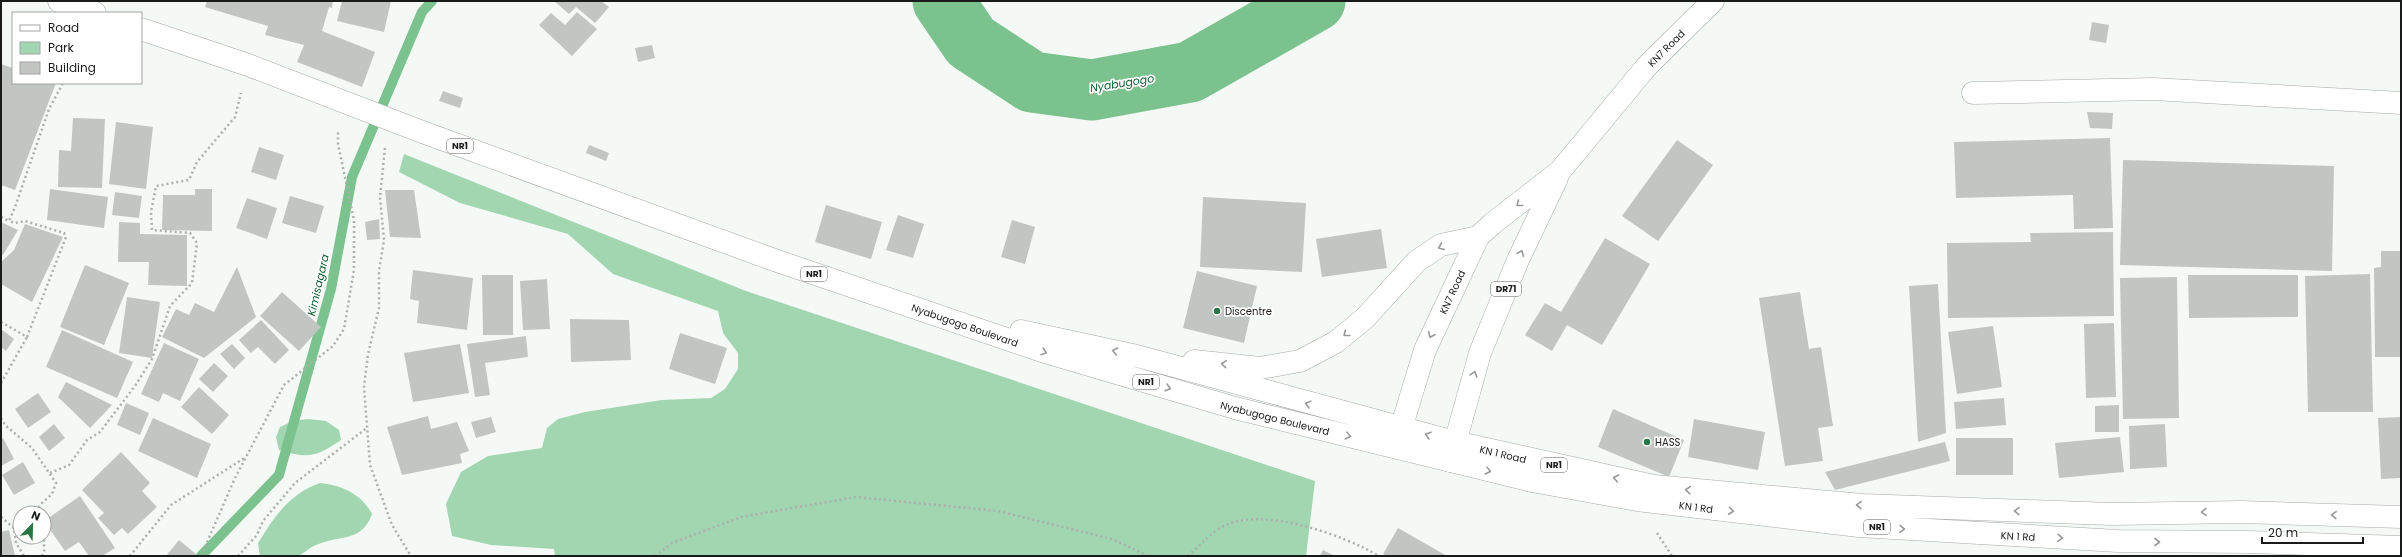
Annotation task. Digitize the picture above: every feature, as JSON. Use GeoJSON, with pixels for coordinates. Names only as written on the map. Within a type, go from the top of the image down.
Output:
{"type":"FeatureCollection","features":[{"type":"Feature","properties":{"kind":"main road"},"geometry":{"type":"LineString","coordinates":[[59,1],[92,12]]}},
{"type":"Feature","properties":{"kind":"main road","name":"KN7 Road"},"geometry":{"type":"LineString","coordinates":[[1395,448],[1400,427],[1425,350],[1478,237],[1492,224],[1560,171],[1647,66],[1713,1]]}},
{"type":"Feature","properties":{"kind":"main road","name":"NR1"},"geometry":{"type":"LineString","coordinates":[[142,29],[248,65],[394,121],[848,286]]}},
{"type":"Feature","properties":{"kind":"main road"},"geometry":{"type":"LineString","coordinates":[[1973,93],[2152,89],[2401,103]]}},
{"type":"Feature","properties":{"kind":"main road","name":"KN7 Road"},"geometry":{"type":"LineString","coordinates":[[1452,452],[1480,353],[1518,260],[1560,171]]}},
{"type":"Feature","properties":{"kind":"main road"},"geometry":{"type":"LineString","coordinates":[[1137,356],[1260,368],[1300,360],[1336,342],[1365,318],[1417,261],[1441,245],[1478,237]]}},
{"type":"Feature","properties":{"kind":"main road","name":"Nyabugogo Boulevard"},"geometry":{"type":"LineString","coordinates":[[848,286],[1027,333],[1137,356],[1400,427]]}},
{"type":"Feature","properties":{"kind":"main road","name":"Nyabugogo Boulevard"},"geometry":{"type":"LineString","coordinates":[[848,286],[1045,352],[1235,408],[1395,448],[1452,452],[1532,482],[1637,500]]}},
{"type":"Feature","properties":{"kind":"main road","name":"KN 1 Road"},"geometry":{"type":"LineString","coordinates":[[1400,427],[1452,452],[1654,486]]}},
{"type":"Feature","properties":{"kind":"main road","name":"KN 1 Rd"},"geometry":{"type":"LineString","coordinates":[[1654,486],[1862,506],[2112,514],[2242,512],[2401,517]]}},
{"type":"Feature","properties":{"kind":"main road","name":"KN 1 Rd"},"geometry":{"type":"LineString","coordinates":[[1637,500],[1874,527],[2118,542],[2249,542],[2401,547]]}},
{"type":"Feature","properties":{"kind":"path"},"geometry":{"type":"LineString","coordinates":[[50,473],[69,465],[87,440],[100,432],[113,416],[152,359],[170,306],[192,283],[197,243],[190,233],[152,230],[152,199],[156,186],[189,180],[197,162],[234,117],[248,65]]}},
{"type":"Feature","properties":{"kind":"path"},"geometry":{"type":"LineString","coordinates":[[9,221],[49,109],[62,84]]}},
{"type":"Feature","properties":{"kind":"path"},"geometry":{"type":"LineString","coordinates":[[201,556],[213,524],[284,385],[333,346],[344,329],[354,270],[354,220],[338,144],[338,125],[346,103]]}},
{"type":"Feature","properties":{"kind":"path"},"geometry":{"type":"LineString","coordinates":[[394,121],[383,154],[380,196],[384,240],[379,271],[379,308],[368,354],[364,387],[370,465],[392,525],[411,556]]}},
{"type":"Feature","properties":{"kind":"path"},"geometry":{"type":"LineString","coordinates":[[1,217],[9,221],[30,222],[64,233],[66,237],[27,337],[1,383]]}},
{"type":"Feature","properties":{"kind":"path"},"geometry":{"type":"LineString","coordinates":[[1,322],[27,337]]}},
{"type":"Feature","properties":{"kind":"path"},"geometry":{"type":"LineString","coordinates":[[1,418],[6,425],[32,448],[56,483],[52,494],[40,505]]}},
{"type":"Feature","properties":{"kind":"path"},"geometry":{"type":"LineString","coordinates":[[238,556],[257,535],[264,521],[295,483],[368,427]]}},
{"type":"Feature","properties":{"kind":"path"},"geometry":{"type":"LineString","coordinates":[[130,556],[171,505],[246,457]]}},
{"type":"Feature","properties":{"kind":"path"},"geometry":{"type":"LineString","coordinates":[[655,556],[672,543],[741,517],[856,497],[998,511],[1112,539],[1148,556]]}},
{"type":"Feature","properties":{"kind":"path"},"geometry":{"type":"LineString","coordinates":[[1,517],[14,528],[16,542],[24,556]]}},
{"type":"Feature","properties":{"kind":"path"},"geometry":{"type":"LineString","coordinates":[[1188,556],[1226,525],[1254,519],[1316,528],[1365,548],[1379,556]]}},
{"type":"Feature","properties":{"kind":"path"},"geometry":{"type":"LineString","coordinates":[[42,556],[44,545]]}},
{"type":"Feature","properties":{"kind":"green space"},"geometry":{"type":"Polygon","coordinates":[[[404,154],[746,291],[1315,481],[1306,556],[555,556],[554,549],[491,545],[452,536],[446,504],[461,472],[488,456],[542,448],[547,428],[558,419],[585,412],[662,400],[711,398],[725,389],[738,369],[738,353],[723,333],[718,311],[613,274],[568,234],[460,203],[399,172],[404,154]]]}},
{"type":"Feature","properties":{"kind":"green space"},"geometry":{"type":"Polygon","coordinates":[[[308,419],[326,421],[339,430],[341,440],[325,450],[312,455],[298,455],[279,450],[276,437],[280,427],[293,421],[308,419]]]}},
{"type":"Feature","properties":{"kind":"green space"},"geometry":{"type":"Polygon","coordinates":[[[320,483],[343,488],[363,501],[372,514],[368,523],[356,534],[316,545],[297,556],[260,556],[258,543],[277,515],[300,493],[320,483]]]}},
{"type":"Feature","properties":{"kind":"building"},"geometry":{"type":"Polygon","coordinates":[[[207,1],[333,1],[332,8],[329,7],[322,31],[375,52],[362,87],[297,62],[304,45],[265,35],[268,26],[205,7],[207,1]]]}},
{"type":"Feature","properties":{"kind":"building"},"geometry":{"type":"Polygon","coordinates":[[[342,1],[391,1],[384,32],[337,21],[342,1]]]}},
{"type":"Feature","properties":{"kind":"building"},"geometry":{"type":"Polygon","coordinates":[[[554,1],[601,1],[609,7],[595,23],[576,7],[569,14],[554,1]]]}},
{"type":"Feature","properties":{"kind":"building"},"geometry":{"type":"Polygon","coordinates":[[[577,12],[597,29],[572,56],[539,25],[551,13],[565,25],[577,12]]]}},
{"type":"Feature","properties":{"kind":"building"},"geometry":{"type":"Polygon","coordinates":[[[2092,22],[2109,25],[2106,43],[2089,40],[2092,22]]]}},
{"type":"Feature","properties":{"kind":"building"},"geometry":{"type":"Polygon","coordinates":[[[652,45],[655,58],[638,62],[635,48],[652,45]]]}},
{"type":"Feature","properties":{"kind":"building"},"geometry":{"type":"Polygon","coordinates":[[[1,64],[12,68],[12,84],[56,84],[15,190],[1,185],[1,64]]]}},
{"type":"Feature","properties":{"kind":"building"},"geometry":{"type":"Polygon","coordinates":[[[443,91],[463,98],[460,108],[439,101],[443,91]]]}},
{"type":"Feature","properties":{"kind":"building"},"geometry":{"type":"Polygon","coordinates":[[[2087,112],[2113,113],[2112,129],[2090,128],[2087,112]]]}},
{"type":"Feature","properties":{"kind":"building"},"geometry":{"type":"Polygon","coordinates":[[[73,118],[105,119],[102,188],[58,187],[59,150],[71,151],[73,118]]]}},
{"type":"Feature","properties":{"kind":"building"},"geometry":{"type":"Polygon","coordinates":[[[116,122],[153,127],[146,189],[109,184],[116,122]]]}},
{"type":"Feature","properties":{"kind":"building"},"geometry":{"type":"Polygon","coordinates":[[[2110,138],[2113,228],[2074,229],[2073,195],[1956,198],[1954,142],[2110,138]]]}},
{"type":"Feature","properties":{"kind":"building"},"geometry":{"type":"Polygon","coordinates":[[[1677,140],[1713,165],[1658,241],[1622,216],[1677,140]]]}},
{"type":"Feature","properties":{"kind":"building"},"geometry":{"type":"Polygon","coordinates":[[[589,145],[609,153],[606,161],[586,153],[589,145]]]}},
{"type":"Feature","properties":{"kind":"building"},"geometry":{"type":"Polygon","coordinates":[[[259,147],[284,155],[276,180],[251,172],[259,147]]]}},
{"type":"Feature","properties":{"kind":"building"},"geometry":{"type":"Polygon","coordinates":[[[2123,160],[2334,166],[2332,271],[2120,265],[2123,160]]]}},
{"type":"Feature","properties":{"kind":"building"},"geometry":{"type":"Polygon","coordinates":[[[50,189],[108,197],[104,228],[47,220],[50,189]]]}},
{"type":"Feature","properties":{"kind":"building"},"geometry":{"type":"Polygon","coordinates":[[[195,189],[212,189],[212,231],[162,230],[163,195],[195,195],[195,189]]]}},
{"type":"Feature","properties":{"kind":"building"},"geometry":{"type":"Polygon","coordinates":[[[385,190],[414,190],[421,238],[390,237],[385,190]]]}},
{"type":"Feature","properties":{"kind":"building"},"geometry":{"type":"Polygon","coordinates":[[[115,192],[142,196],[139,218],[112,215],[115,192]]]}},
{"type":"Feature","properties":{"kind":"building"},"geometry":{"type":"Polygon","coordinates":[[[290,196],[324,206],[316,233],[282,223],[290,196]]]}},
{"type":"Feature","properties":{"kind":"building"},"geometry":{"type":"Polygon","coordinates":[[[1203,197],[1306,203],[1302,272],[1200,267],[1203,197]]]}},
{"type":"Feature","properties":{"kind":"building"},"geometry":{"type":"Polygon","coordinates":[[[247,198],[277,208],[267,239],[236,228],[247,198]]]}},
{"type":"Feature","properties":{"kind":"building"},"geometry":{"type":"Polygon","coordinates":[[[826,205],[882,222],[871,259],[815,242],[826,205]]]}},
{"type":"Feature","properties":{"kind":"building"},"geometry":{"type":"Polygon","coordinates":[[[898,215],[924,224],[913,258],[886,250],[898,215]]]}},
{"type":"Feature","properties":{"kind":"building"},"geometry":{"type":"Polygon","coordinates":[[[379,219],[380,239],[367,240],[365,222],[379,219]]]}},
{"type":"Feature","properties":{"kind":"building"},"geometry":{"type":"Polygon","coordinates":[[[1012,220],[1035,227],[1025,264],[1001,257],[1012,220]]]}},
{"type":"Feature","properties":{"kind":"building"},"geometry":{"type":"Polygon","coordinates":[[[1,222],[18,230],[3,255],[1,254],[1,222]]]}},
{"type":"Feature","properties":{"kind":"building"},"geometry":{"type":"Polygon","coordinates":[[[119,222],[140,223],[140,234],[187,235],[187,286],[148,285],[149,262],[118,262],[119,222]]]}},
{"type":"Feature","properties":{"kind":"building"},"geometry":{"type":"Polygon","coordinates":[[[25,224],[63,237],[32,302],[1,284],[1,262],[14,250],[25,224]]]}},
{"type":"Feature","properties":{"kind":"building"},"geometry":{"type":"Polygon","coordinates":[[[1381,229],[1387,268],[1322,277],[1316,239],[1381,229]]]}},
{"type":"Feature","properties":{"kind":"building"},"geometry":{"type":"Polygon","coordinates":[[[2113,232],[2114,316],[1948,318],[1947,243],[2031,242],[2030,233],[2113,232]]]}},
{"type":"Feature","properties":{"kind":"building"},"geometry":{"type":"Polygon","coordinates":[[[1605,238],[1650,264],[1602,345],[1567,325],[1552,351],[1525,335],[1545,303],[1561,312],[1605,238]]]}},
{"type":"Feature","properties":{"kind":"building"},"geometry":{"type":"Polygon","coordinates":[[[2381,251],[2401,251],[2401,357],[2375,357],[2374,268],[2381,267],[2381,251]]]}},
{"type":"Feature","properties":{"kind":"building"},"geometry":{"type":"Polygon","coordinates":[[[85,265],[129,283],[104,345],[60,327],[85,265]]]}},
{"type":"Feature","properties":{"kind":"building"},"geometry":{"type":"Polygon","coordinates":[[[237,267],[256,317],[204,358],[162,337],[176,309],[189,315],[195,303],[214,312],[237,267]]]}},
{"type":"Feature","properties":{"kind":"building"},"geometry":{"type":"Polygon","coordinates":[[[413,270],[473,278],[467,330],[417,323],[419,301],[410,299],[413,270]]]}},
{"type":"Feature","properties":{"kind":"building"},"geometry":{"type":"Polygon","coordinates":[[[1197,271],[1257,286],[1244,343],[1183,328],[1197,271]]]}},
{"type":"Feature","properties":{"kind":"building"},"geometry":{"type":"Polygon","coordinates":[[[2370,274],[2373,412],[2308,412],[2305,276],[2370,274]]]}},
{"type":"Feature","properties":{"kind":"building"},"geometry":{"type":"Polygon","coordinates":[[[482,275],[513,275],[513,335],[483,335],[482,275]]]}},
{"type":"Feature","properties":{"kind":"building"},"geometry":{"type":"Polygon","coordinates":[[[2188,275],[2298,275],[2298,317],[2189,318],[2188,275]]]}},
{"type":"Feature","properties":{"kind":"building"},"geometry":{"type":"Polygon","coordinates":[[[2177,277],[2179,418],[2123,419],[2120,278],[2177,277]]]}},
{"type":"Feature","properties":{"kind":"building"},"geometry":{"type":"Polygon","coordinates":[[[547,279],[550,329],[523,330],[520,281],[547,279]]]}},
{"type":"Feature","properties":{"kind":"building"},"geometry":{"type":"Polygon","coordinates":[[[1938,284],[1946,433],[1918,442],[1909,286],[1938,284]]]}},
{"type":"Feature","properties":{"kind":"building"},"geometry":{"type":"Polygon","coordinates":[[[282,292],[321,327],[299,351],[260,316],[282,292]]]}},
{"type":"Feature","properties":{"kind":"building"},"geometry":{"type":"Polygon","coordinates":[[[1800,292],[1809,349],[1821,347],[1833,426],[1818,428],[1823,461],[1785,466],[1759,298],[1800,292]]]}},
{"type":"Feature","properties":{"kind":"building"},"geometry":{"type":"Polygon","coordinates":[[[127,297],[160,302],[152,358],[119,353],[127,297]]]}},
{"type":"Feature","properties":{"kind":"building"},"geometry":{"type":"Polygon","coordinates":[[[570,319],[629,320],[631,360],[571,362],[570,319]]]}},
{"type":"Feature","properties":{"kind":"building"},"geometry":{"type":"Polygon","coordinates":[[[261,320],[289,350],[275,364],[258,347],[251,353],[239,340],[261,320]]]}},
{"type":"Feature","properties":{"kind":"building"},"geometry":{"type":"Polygon","coordinates":[[[2114,323],[2116,397],[2086,398],[2084,324],[2114,323]]]}},
{"type":"Feature","properties":{"kind":"building"},"geometry":{"type":"Polygon","coordinates":[[[1993,326],[2002,387],[1957,394],[1948,332],[1993,326]]]}},
{"type":"Feature","properties":{"kind":"building"},"geometry":{"type":"Polygon","coordinates":[[[1,329],[14,339],[6,351],[1,347],[1,329]]]}},
{"type":"Feature","properties":{"kind":"building"},"geometry":{"type":"Polygon","coordinates":[[[62,330],[133,362],[117,398],[46,367],[62,330]]]}},
{"type":"Feature","properties":{"kind":"building"},"geometry":{"type":"Polygon","coordinates":[[[680,333],[727,348],[715,384],[669,369],[680,333]]]}},
{"type":"Feature","properties":{"kind":"building"},"geometry":{"type":"Polygon","coordinates":[[[526,336],[528,357],[485,363],[490,395],[475,397],[467,344],[526,336]]]}},
{"type":"Feature","properties":{"kind":"building"},"geometry":{"type":"Polygon","coordinates":[[[164,343],[199,359],[180,401],[163,393],[159,402],[141,394],[164,343]]]}},
{"type":"Feature","properties":{"kind":"building"},"geometry":{"type":"Polygon","coordinates":[[[232,344],[245,358],[234,369],[220,354],[232,344]]]}},
{"type":"Feature","properties":{"kind":"building"},"geometry":{"type":"Polygon","coordinates":[[[460,344],[469,393],[413,402],[404,353],[460,344]]]}},
{"type":"Feature","properties":{"kind":"building"},"geometry":{"type":"Polygon","coordinates":[[[214,363],[228,376],[213,392],[199,379],[214,363]]]}},
{"type":"Feature","properties":{"kind":"building"},"geometry":{"type":"Polygon","coordinates":[[[66,382],[112,405],[90,428],[58,397],[66,382]]]}},
{"type":"Feature","properties":{"kind":"building"},"geometry":{"type":"Polygon","coordinates":[[[199,387],[229,415],[212,434],[181,407],[199,387]]]}},
{"type":"Feature","properties":{"kind":"building"},"geometry":{"type":"Polygon","coordinates":[[[38,393],[51,412],[28,428],[15,409],[38,393]]]}},
{"type":"Feature","properties":{"kind":"building"},"geometry":{"type":"Polygon","coordinates":[[[2004,398],[2006,425],[1956,429],[1954,402],[2004,398]]]}},
{"type":"Feature","properties":{"kind":"building"},"geometry":{"type":"Polygon","coordinates":[[[126,403],[149,413],[140,435],[117,425],[126,403]]]}},
{"type":"Feature","properties":{"kind":"building"},"geometry":{"type":"Polygon","coordinates":[[[2119,405],[2119,432],[2095,432],[2095,406],[2119,405]]]}},
{"type":"Feature","properties":{"kind":"building"},"geometry":{"type":"Polygon","coordinates":[[[1613,409],[1684,440],[1669,477],[1598,447],[1613,409]]]}},
{"type":"Feature","properties":{"kind":"building"},"geometry":{"type":"Polygon","coordinates":[[[428,416],[431,429],[457,422],[469,451],[460,454],[462,463],[402,475],[387,427],[428,416]]]}},
{"type":"Feature","properties":{"kind":"building"},"geometry":{"type":"Polygon","coordinates":[[[491,417],[496,432],[476,438],[471,422],[491,417]]]}},
{"type":"Feature","properties":{"kind":"building"},"geometry":{"type":"Polygon","coordinates":[[[2401,417],[2401,478],[2381,479],[2378,418],[2401,417]]]}},
{"type":"Feature","properties":{"kind":"building"},"geometry":{"type":"Polygon","coordinates":[[[153,418],[211,444],[197,478],[138,451],[153,418]]]}},
{"type":"Feature","properties":{"kind":"building"},"geometry":{"type":"Polygon","coordinates":[[[1694,419],[1765,432],[1758,470],[1688,457],[1694,419]]]}},
{"type":"Feature","properties":{"kind":"building"},"geometry":{"type":"Polygon","coordinates":[[[54,424],[65,438],[49,451],[39,437],[54,424]]]}},
{"type":"Feature","properties":{"kind":"building"},"geometry":{"type":"Polygon","coordinates":[[[2165,424],[2167,467],[2130,469],[2129,426],[2165,424]]]}},
{"type":"Feature","properties":{"kind":"building"},"geometry":{"type":"Polygon","coordinates":[[[2120,437],[2124,472],[2059,478],[2055,443],[2120,437]]]}},
{"type":"Feature","properties":{"kind":"building"},"geometry":{"type":"Polygon","coordinates":[[[3,438],[14,459],[1,466],[1,439],[3,438]]]}},
{"type":"Feature","properties":{"kind":"building"},"geometry":{"type":"Polygon","coordinates":[[[1956,438],[2013,438],[2013,475],[1956,475],[1956,438]]]}},
{"type":"Feature","properties":{"kind":"building"},"geometry":{"type":"Polygon","coordinates":[[[1945,442],[1950,461],[1835,490],[1825,472],[1945,442]]]}},
{"type":"Feature","properties":{"kind":"building"},"geometry":{"type":"Polygon","coordinates":[[[121,452],[150,483],[142,491],[157,507],[128,534],[122,528],[114,535],[98,518],[104,513],[82,490],[121,452]]]}},
{"type":"Feature","properties":{"kind":"building"},"geometry":{"type":"Polygon","coordinates":[[[23,462],[35,483],[14,495],[2,475],[23,462]]]}},
{"type":"Feature","properties":{"kind":"building"},"geometry":{"type":"Polygon","coordinates":[[[80,496],[115,548],[102,556],[89,556],[79,542],[65,551],[52,532],[52,515],[80,496]]]}},
{"type":"Feature","properties":{"kind":"building"},"geometry":{"type":"Polygon","coordinates":[[[1398,528],[1447,556],[1387,556],[1383,554],[1398,528]]]}},
{"type":"Feature","properties":{"kind":"building"},"geometry":{"type":"Polygon","coordinates":[[[9,530],[15,556],[1,556],[1,532],[9,530]]]}},
{"type":"Feature","properties":{"kind":"building"},"geometry":{"type":"Polygon","coordinates":[[[179,540],[196,554],[195,556],[166,556],[179,540]]]}},
{"type":"Feature","properties":{"kind":"building"},"geometry":{"type":"Polygon","coordinates":[[[1323,550],[1335,556],[1320,556],[1323,550]]]}},
{"type":"Feature","properties":{"kind":"waterway","name":"Kimisagara"},"geometry":{"type":"LineString","coordinates":[[201,556],[279,475],[331,289],[352,177],[422,12],[432,1]]}},
{"type":"Feature","properties":{"kind":"waterway","name":"Nyabugogo"},"geometry":{"type":"LineString","coordinates":[[943,1],[971,42],[1032,82],[1092,90],[1190,72],[1315,1]]}},
{"type":"Feature","properties":{"kind":"place","name":"Discentre"},"geometry":{"type":"Point","coordinates":[1217,311]}},
{"type":"Feature","properties":{"kind":"place","name":"HASS"},"geometry":{"type":"Point","coordinates":[1647,442]}}]}
